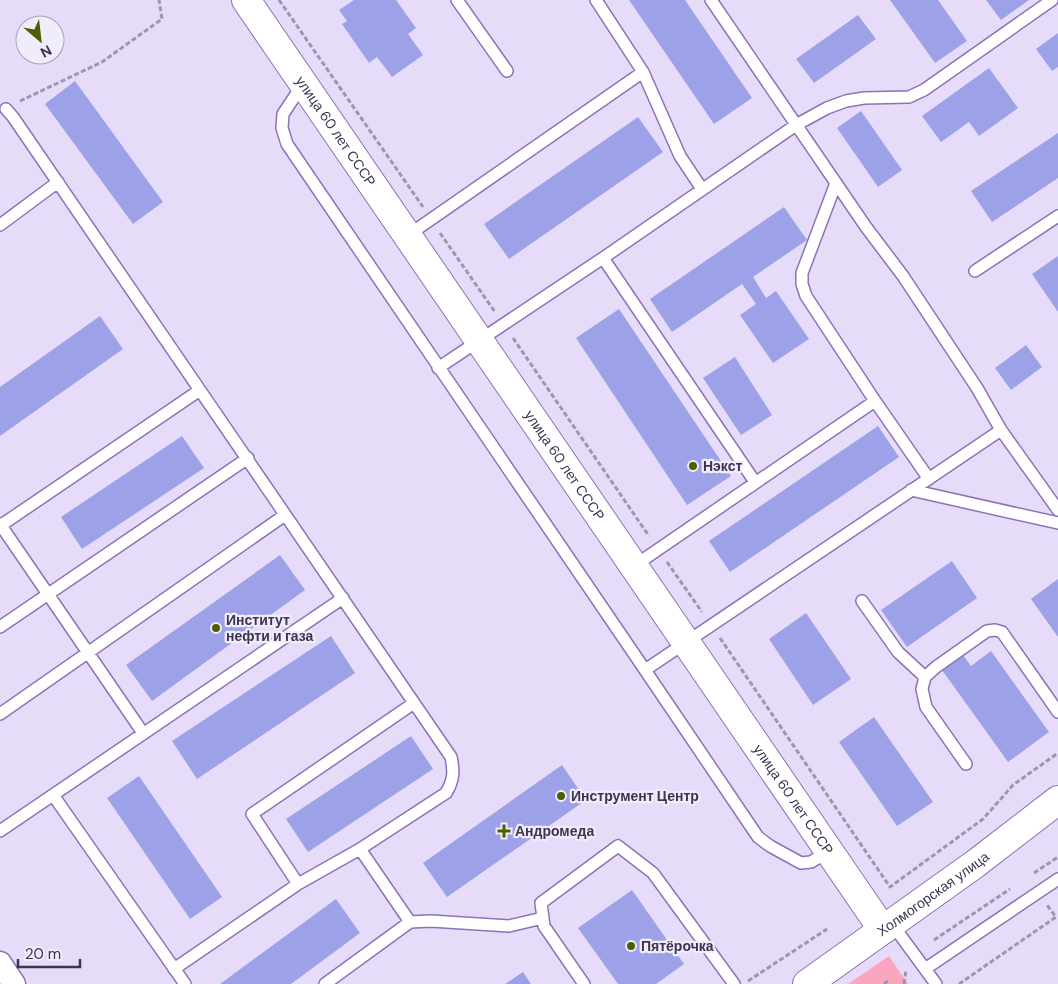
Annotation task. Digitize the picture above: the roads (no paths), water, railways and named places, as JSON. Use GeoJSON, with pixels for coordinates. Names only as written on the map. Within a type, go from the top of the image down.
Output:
{"type":"FeatureCollection","features":[{"type":"Feature","properties":{"kind":"main road","name":"улица 60 лет СССР"},"geometry":{"type":"LineString","coordinates":[[246,0],[830,851],[888,927]]}},
{"type":"Feature","properties":{"kind":"main road","name":"Холмогорская улица"},"geometry":{"type":"LineString","coordinates":[[807,984],[976,864],[1058,800]]}},
{"type":"Feature","properties":{"kind":"street"},"geometry":{"type":"LineString","coordinates":[[0,963],[14,984]]}},
{"type":"Feature","properties":{"kind":"lane"},"geometry":{"type":"LineString","coordinates":[[457,0],[507,71]]}},
{"type":"Feature","properties":{"kind":"lane"},"geometry":{"type":"LineString","coordinates":[[596,0],[643,72],[680,156],[702,189]]}},
{"type":"Feature","properties":{"kind":"lane"},"geometry":{"type":"LineString","coordinates":[[711,0],[836,183],[903,276],[977,388],[1001,430],[1058,510]]}},
{"type":"Feature","properties":{"kind":"lane"},"geometry":{"type":"LineString","coordinates":[[438,368],[603,258],[796,124],[827,108],[846,101],[864,98],[909,97],[924,90],[1052,0]]}},
{"type":"Feature","properties":{"kind":"lane"},"geometry":{"type":"LineString","coordinates":[[407,236],[643,72]]}},
{"type":"Feature","properties":{"kind":"lane"},"geometry":{"type":"LineString","coordinates":[[303,84],[283,114],[282,128],[287,144],[758,837],[800,863],[811,862],[830,851]]}},
{"type":"Feature","properties":{"kind":"lane"},"geometry":{"type":"LineString","coordinates":[[6,109],[248,458],[414,702],[451,757],[454,770],[452,782],[446,793],[360,849],[298,884],[174,969]]}},
{"type":"Feature","properties":{"kind":"lane"},"geometry":{"type":"LineString","coordinates":[[0,225],[58,182]]}},
{"type":"Feature","properties":{"kind":"lane"},"geometry":{"type":"LineString","coordinates":[[836,183],[802,273],[802,284],[806,296],[928,479]]}},
{"type":"Feature","properties":{"kind":"lane"},"geometry":{"type":"LineString","coordinates":[[975,271],[1058,216]]}},
{"type":"Feature","properties":{"kind":"lane"},"geometry":{"type":"LineString","coordinates":[[603,258],[755,482]]}},
{"type":"Feature","properties":{"kind":"lane"},"geometry":{"type":"LineString","coordinates":[[143,733],[0,525],[200,390]]}},
{"type":"Feature","properties":{"kind":"lane"},"geometry":{"type":"LineString","coordinates":[[634,566],[875,401]]}},
{"type":"Feature","properties":{"kind":"lane"},"geometry":{"type":"LineString","coordinates":[[645,670],[1001,430]]}},
{"type":"Feature","properties":{"kind":"lane"},"geometry":{"type":"LineString","coordinates":[[0,627],[248,458]]}},
{"type":"Feature","properties":{"kind":"lane"},"geometry":{"type":"LineString","coordinates":[[911,490],[1058,523]]}},
{"type":"Feature","properties":{"kind":"lane"},"geometry":{"type":"LineString","coordinates":[[0,714],[286,515]]}},
{"type":"Feature","properties":{"kind":"lane"},"geometry":{"type":"LineString","coordinates":[[0,831],[343,598]]}},
{"type":"Feature","properties":{"kind":"lane"},"geometry":{"type":"LineString","coordinates":[[862,600],[898,652],[925,677]]}},
{"type":"Feature","properties":{"kind":"lane"},"geometry":{"type":"LineString","coordinates":[[966,764],[926,707],[922,689],[925,677],[936,667],[987,631],[995,630],[1002,632],[1058,712]]}},
{"type":"Feature","properties":{"kind":"lane"},"geometry":{"type":"LineString","coordinates":[[298,884],[252,814],[414,702]]}},
{"type":"Feature","properties":{"kind":"lane"},"geometry":{"type":"LineString","coordinates":[[53,795],[185,984]]}},
{"type":"Feature","properties":{"kind":"lane"},"geometry":{"type":"LineString","coordinates":[[584,984],[544,926],[541,903],[618,846],[653,873],[734,984]]}},
{"type":"Feature","properties":{"kind":"lane"},"geometry":{"type":"LineString","coordinates":[[360,849],[410,922]]}},
{"type":"Feature","properties":{"kind":"lane"},"geometry":{"type":"LineString","coordinates":[[925,969],[1058,879]]}},
{"type":"Feature","properties":{"kind":"lane"},"geometry":{"type":"LineString","coordinates":[[325,984],[410,922],[430,921],[509,926],[543,918]]}},
{"type":"Feature","properties":{"kind":"lane"},"geometry":{"type":"LineString","coordinates":[[888,927],[936,984]]}},
{"type":"Feature","properties":{"kind":"place","name":"Нэкст"},"geometry":{"type":"Point","coordinates":[693,466]}},
{"type":"Feature","properties":{"kind":"place","name":"Институт нефти и газа"},"geometry":{"type":"Point","coordinates":[216,628]}},
{"type":"Feature","properties":{"kind":"place","name":"Инструмент Центр"},"geometry":{"type":"Point","coordinates":[561,796]}},
{"type":"Feature","properties":{"kind":"place","name":"Андромеда"},"geometry":{"type":"Point","coordinates":[504,831]}},
{"type":"Feature","properties":{"kind":"place","name":"Пятёрочка"},"geometry":{"type":"Point","coordinates":[631,946]}}]}
